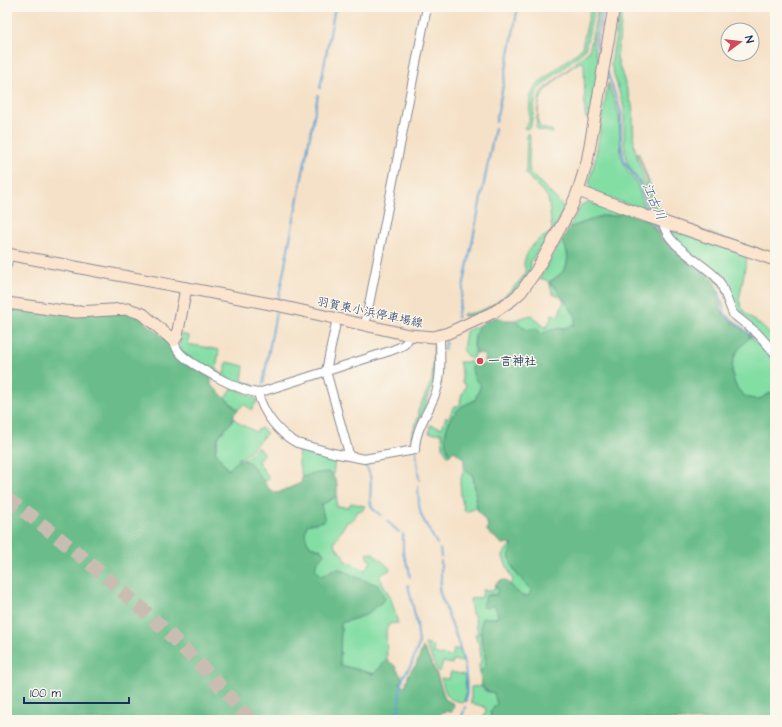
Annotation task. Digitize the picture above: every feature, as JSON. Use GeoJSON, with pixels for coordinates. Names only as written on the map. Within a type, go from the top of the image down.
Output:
{"type":"FeatureCollection","features":[{"type":"Feature","properties":{"kind":"main road","name":"羽賀東小浜停車場線"},"geometry":{"type":"LineString","coordinates":[[8,258],[186,288],[337,318],[409,335],[427,337],[440,336],[462,327],[494,312],[521,292],[529,282],[570,210],[587,162],[614,7]]}},
{"type":"Feature","properties":{"kind":"main road"},"geometry":{"type":"LineString","coordinates":[[578,191],[775,260]]}},
{"type":"Feature","properties":{"kind":"main road"},"geometry":{"type":"LineString","coordinates":[[7,303],[77,312],[128,309],[143,314],[174,342],[177,336],[186,288]]}},
{"type":"Feature","properties":{"kind":"street"},"geometry":{"type":"LineString","coordinates":[[365,325],[427,7]]}},
{"type":"Feature","properties":{"kind":"street"},"geometry":{"type":"LineString","coordinates":[[654,218],[664,228],[670,238],[716,277],[721,284],[733,314],[762,338],[775,353]]}},
{"type":"Feature","properties":{"kind":"street"},"geometry":{"type":"LineString","coordinates":[[337,318],[326,371],[348,450],[348,456]]}},
{"type":"Feature","properties":{"kind":"street"},"geometry":{"type":"LineString","coordinates":[[174,342],[178,351],[189,360],[243,390],[258,393],[390,351],[406,344],[409,335]]}},
{"type":"Feature","properties":{"kind":"street"},"geometry":{"type":"LineString","coordinates":[[258,393],[272,420],[291,440],[311,447],[364,459],[372,459],[415,450],[416,436],[437,389],[440,362],[440,336]]}},
{"type":"Feature","properties":{"kind":"green space"},"geometry":{"type":"Polygon","coordinates":[[[591,7],[595,7],[585,50],[537,90],[531,126],[527,129],[524,128],[529,122],[530,98],[535,86],[582,47],[591,7]]]}},
{"type":"Feature","properties":{"kind":"green space"},"geometry":{"type":"Polygon","coordinates":[[[598,7],[600,7],[593,44],[600,66],[591,118],[586,118],[585,113],[584,63],[582,62],[572,67],[547,89],[538,106],[540,93],[588,52],[598,7]]]}},
{"type":"Feature","properties":{"kind":"green space"},"geometry":{"type":"Polygon","coordinates":[[[620,7],[623,7],[617,58],[632,105],[634,145],[653,213],[652,214],[644,188],[628,165],[626,158],[624,143],[624,108],[611,65],[620,7]]]}},
{"type":"Feature","properties":{"kind":"green space"},"geometry":{"type":"Polygon","coordinates":[[[608,83],[619,114],[621,156],[626,168],[638,186],[645,210],[592,193],[589,182],[595,160],[608,83]]]}},
{"type":"Feature","properties":{"kind":"green space"},"geometry":{"type":"Polygon","coordinates":[[[538,109],[539,125],[552,130],[553,133],[538,130],[536,127],[538,109]]]}},
{"type":"Feature","properties":{"kind":"green space"},"geometry":{"type":"Polygon","coordinates":[[[527,133],[530,136],[530,172],[565,208],[548,240],[540,247],[531,261],[530,271],[519,286],[505,298],[481,313],[472,316],[464,316],[463,314],[482,310],[499,301],[526,273],[524,261],[531,248],[537,241],[552,230],[548,197],[526,173],[527,133]]]}},
{"type":"Feature","properties":{"kind":"green space"},"geometry":{"type":"Polygon","coordinates":[[[638,152],[661,215],[747,247],[657,215],[638,152]]]}},
{"type":"Feature","properties":{"kind":"green space"},"geometry":{"type":"Polygon","coordinates":[[[588,202],[620,213],[616,216],[601,216],[569,228],[581,205],[588,202]]]}},
{"type":"Feature","properties":{"kind":"green space"},"geometry":{"type":"Polygon","coordinates":[[[623,212],[650,221],[662,240],[685,260],[705,273],[715,284],[718,291],[721,309],[724,315],[749,335],[749,338],[737,352],[732,364],[733,378],[738,390],[748,398],[755,399],[775,392],[775,720],[492,720],[490,712],[497,704],[494,693],[486,690],[482,686],[481,681],[480,672],[486,665],[481,635],[481,624],[482,618],[497,618],[498,614],[494,605],[487,608],[483,607],[486,595],[496,595],[498,591],[495,585],[499,581],[505,580],[522,596],[528,596],[532,591],[518,576],[511,564],[510,552],[512,545],[510,543],[502,544],[487,531],[488,525],[478,511],[473,476],[464,468],[464,459],[454,451],[450,455],[447,449],[445,437],[446,430],[451,419],[459,409],[475,400],[481,385],[474,377],[472,372],[472,366],[485,365],[485,357],[483,354],[475,353],[476,335],[480,325],[497,317],[506,320],[515,320],[527,330],[536,328],[542,334],[551,330],[566,328],[574,325],[576,316],[556,288],[549,282],[561,274],[566,267],[568,259],[567,251],[562,241],[569,228],[601,216],[616,216],[623,212]]]}},
{"type":"Feature","properties":{"kind":"green space"},"geometry":{"type":"Polygon","coordinates":[[[669,227],[746,253],[747,257],[739,301],[742,309],[770,334],[774,341],[775,350],[737,316],[726,291],[671,238],[669,227]]]}},
{"type":"Feature","properties":{"kind":"green space"},"geometry":{"type":"Polygon","coordinates":[[[562,241],[567,251],[568,259],[566,267],[557,277],[549,282],[544,279],[540,280],[540,278],[562,241]]]}},
{"type":"Feature","properties":{"kind":"green space"},"geometry":{"type":"Polygon","coordinates":[[[549,282],[556,288],[576,317],[574,326],[551,330],[542,334],[527,330],[515,320],[531,315],[546,328],[552,314],[558,316],[564,301],[559,296],[553,294],[549,282]]]}},
{"type":"Feature","properties":{"kind":"green space"},"geometry":{"type":"Polygon","coordinates":[[[7,306],[134,313],[211,376],[211,385],[238,410],[234,414],[231,423],[219,435],[216,443],[215,451],[228,470],[238,460],[244,460],[251,464],[269,489],[277,493],[301,483],[302,477],[312,473],[331,473],[337,483],[337,496],[321,505],[325,521],[307,525],[305,533],[310,546],[320,549],[324,554],[317,562],[315,569],[322,576],[333,570],[340,569],[378,585],[385,599],[366,615],[341,623],[340,665],[374,674],[387,660],[395,666],[402,678],[400,683],[405,687],[409,673],[416,665],[423,647],[436,672],[445,699],[454,704],[452,712],[443,712],[437,720],[420,720],[420,718],[414,716],[408,720],[7,720],[7,306]]]}},
{"type":"Feature","properties":{"kind":"green space"},"geometry":{"type":"Polygon","coordinates":[[[480,325],[474,344],[474,357],[470,359],[463,351],[466,331],[480,325]]]}},
{"type":"Feature","properties":{"kind":"green space"},"geometry":{"type":"Polygon","coordinates":[[[181,334],[189,336],[188,344],[219,350],[216,370],[224,375],[227,362],[244,366],[242,381],[253,385],[256,389],[252,390],[213,372],[192,359],[184,353],[180,347],[181,334]]]}},
{"type":"Feature","properties":{"kind":"green space"},"geometry":{"type":"Polygon","coordinates":[[[749,335],[775,362],[775,392],[758,399],[748,398],[738,390],[732,371],[734,358],[738,350],[749,338],[749,335]]]}},
{"type":"Feature","properties":{"kind":"green space"},"geometry":{"type":"Polygon","coordinates":[[[434,346],[434,383],[411,446],[408,448],[411,445],[412,433],[419,415],[418,411],[432,380],[434,346]]]}},
{"type":"Feature","properties":{"kind":"green space"},"geometry":{"type":"Polygon","coordinates":[[[459,362],[472,362],[475,365],[472,366],[481,385],[475,400],[459,409],[448,424],[445,437],[447,449],[450,455],[448,456],[443,448],[442,433],[429,433],[430,425],[442,428],[446,417],[449,418],[453,408],[461,404],[460,400],[466,385],[462,382],[462,373],[459,362]]]}},
{"type":"Feature","properties":{"kind":"green space"},"geometry":{"type":"Polygon","coordinates":[[[233,387],[258,400],[251,410],[244,404],[238,410],[225,398],[233,387]]]}},
{"type":"Feature","properties":{"kind":"green space"},"geometry":{"type":"Polygon","coordinates":[[[234,418],[239,423],[255,432],[261,428],[267,433],[245,456],[238,458],[238,460],[228,471],[215,452],[219,436],[234,418]]]}},
{"type":"Feature","properties":{"kind":"green space"},"geometry":{"type":"Polygon","coordinates":[[[257,447],[264,453],[258,461],[269,479],[265,482],[244,460],[257,447]]]}},
{"type":"Feature","properties":{"kind":"green space"},"geometry":{"type":"Polygon","coordinates":[[[298,448],[335,458],[333,476],[329,473],[312,473],[302,477],[298,448]]]}},
{"type":"Feature","properties":{"kind":"green space"},"geometry":{"type":"Polygon","coordinates":[[[464,468],[473,476],[477,508],[465,512],[461,497],[460,482],[464,468]]]}},
{"type":"Feature","properties":{"kind":"green space"},"geometry":{"type":"Polygon","coordinates":[[[337,496],[336,506],[348,507],[351,503],[365,506],[362,511],[358,511],[353,519],[346,523],[334,543],[345,557],[344,560],[365,570],[371,561],[367,558],[367,554],[373,553],[387,565],[390,570],[379,576],[391,599],[398,623],[389,624],[386,631],[387,660],[374,674],[340,665],[341,623],[366,615],[384,600],[378,585],[340,569],[333,570],[322,576],[315,569],[320,549],[310,546],[304,533],[307,525],[321,505],[337,496]]]}},
{"type":"Feature","properties":{"kind":"green space"},"geometry":{"type":"Polygon","coordinates":[[[511,544],[515,572],[532,591],[528,596],[522,596],[510,584],[513,581],[503,557],[504,553],[511,544]]]}},
{"type":"Feature","properties":{"kind":"green space"},"geometry":{"type":"Polygon","coordinates":[[[495,585],[498,591],[496,595],[490,594],[498,614],[497,618],[482,618],[481,640],[485,650],[486,665],[480,672],[480,647],[475,634],[478,634],[474,615],[472,614],[470,599],[482,597],[483,590],[494,590],[495,585]]]}},
{"type":"Feature","properties":{"kind":"green space"},"geometry":{"type":"Polygon","coordinates":[[[425,644],[434,647],[433,653],[452,657],[454,649],[459,649],[463,662],[453,660],[452,664],[443,662],[440,671],[438,671],[425,644]]]}},
{"type":"Feature","properties":{"kind":"green space"},"geometry":{"type":"Polygon","coordinates":[[[451,672],[465,675],[466,691],[464,702],[450,698],[446,692],[441,678],[449,679],[451,672]]]}},
{"type":"Feature","properties":{"kind":"green space"},"geometry":{"type":"Polygon","coordinates":[[[481,686],[485,691],[495,693],[497,704],[490,712],[492,720],[482,720],[486,711],[485,707],[471,703],[471,687],[481,686]]]}},
{"type":"Feature","properties":{"kind":"waterway"},"geometry":{"type":"LineString","coordinates":[[320,88],[335,7]]}},
{"type":"Feature","properties":{"kind":"waterway"},"geometry":{"type":"LineString","coordinates":[[496,122],[518,7]]}},
{"type":"Feature","properties":{"kind":"waterway","name":"江古川"},"geometry":{"type":"LineString","coordinates":[[601,58],[596,43],[603,7]]}},
{"type":"Feature","properties":{"kind":"waterway","name":"江古川"},"geometry":{"type":"LineString","coordinates":[[607,71],[621,112],[621,142],[624,161],[640,185],[649,212]]}},
{"type":"Feature","properties":{"kind":"waterway"},"geometry":{"type":"LineString","coordinates":[[278,301],[318,95]]}},
{"type":"Feature","properties":{"kind":"waterway"},"geometry":{"type":"LineString","coordinates":[[457,318],[495,128]]}},
{"type":"Feature","properties":{"kind":"waterway","name":"江古川"},"geometry":{"type":"LineString","coordinates":[[654,223],[664,239],[690,261]]}},
{"type":"Feature","properties":{"kind":"waterway","name":"江古川"},"geometry":{"type":"LineString","coordinates":[[719,291],[725,314],[755,338],[775,360]]}},
{"type":"Feature","properties":{"kind":"waterway"},"geometry":{"type":"LineString","coordinates":[[263,384],[276,312]]}},
{"type":"Feature","properties":{"kind":"waterway"},"geometry":{"type":"LineString","coordinates":[[444,350],[446,342]]}},
{"type":"Feature","properties":{"kind":"waterway"},"geometry":{"type":"LineString","coordinates":[[416,451],[419,480]]}},
{"type":"Feature","properties":{"kind":"waterway"},"geometry":{"type":"LineString","coordinates":[[361,462],[366,467],[371,480],[371,505],[373,509],[381,515]]}},
{"type":"Feature","properties":{"kind":"waterway"},"geometry":{"type":"LineString","coordinates":[[418,486],[421,515],[437,544]]}},
{"type":"Feature","properties":{"kind":"waterway"},"geometry":{"type":"LineString","coordinates":[[387,521],[399,532]]}},
{"type":"Feature","properties":{"kind":"waterway"},"geometry":{"type":"LineString","coordinates":[[403,534],[403,553],[409,569],[410,577]]}},
{"type":"Feature","properties":{"kind":"waterway"},"geometry":{"type":"LineString","coordinates":[[440,549],[441,557]]}},
{"type":"Feature","properties":{"kind":"waterway"},"geometry":{"type":"LineString","coordinates":[[441,561],[441,582],[439,588],[463,659],[466,673],[466,701]]}},
{"type":"Feature","properties":{"kind":"waterway"},"geometry":{"type":"LineString","coordinates":[[390,720],[399,709],[400,690],[404,675],[411,665],[419,644],[417,624],[408,585]]}},
{"type":"Feature","properties":{"kind":"waterway"},"geometry":{"type":"LineString","coordinates":[[461,720],[465,707]]}},
{"type":"Feature","properties":{"kind":"tunnel"},"geometry":{"type":"LineString","coordinates":[[7,499],[36,520],[127,595],[191,655],[250,720]]}},
{"type":"Feature","properties":{"kind":"place","name":"一言神社"},"geometry":{"type":"Point","coordinates":[480,361]}}]}
